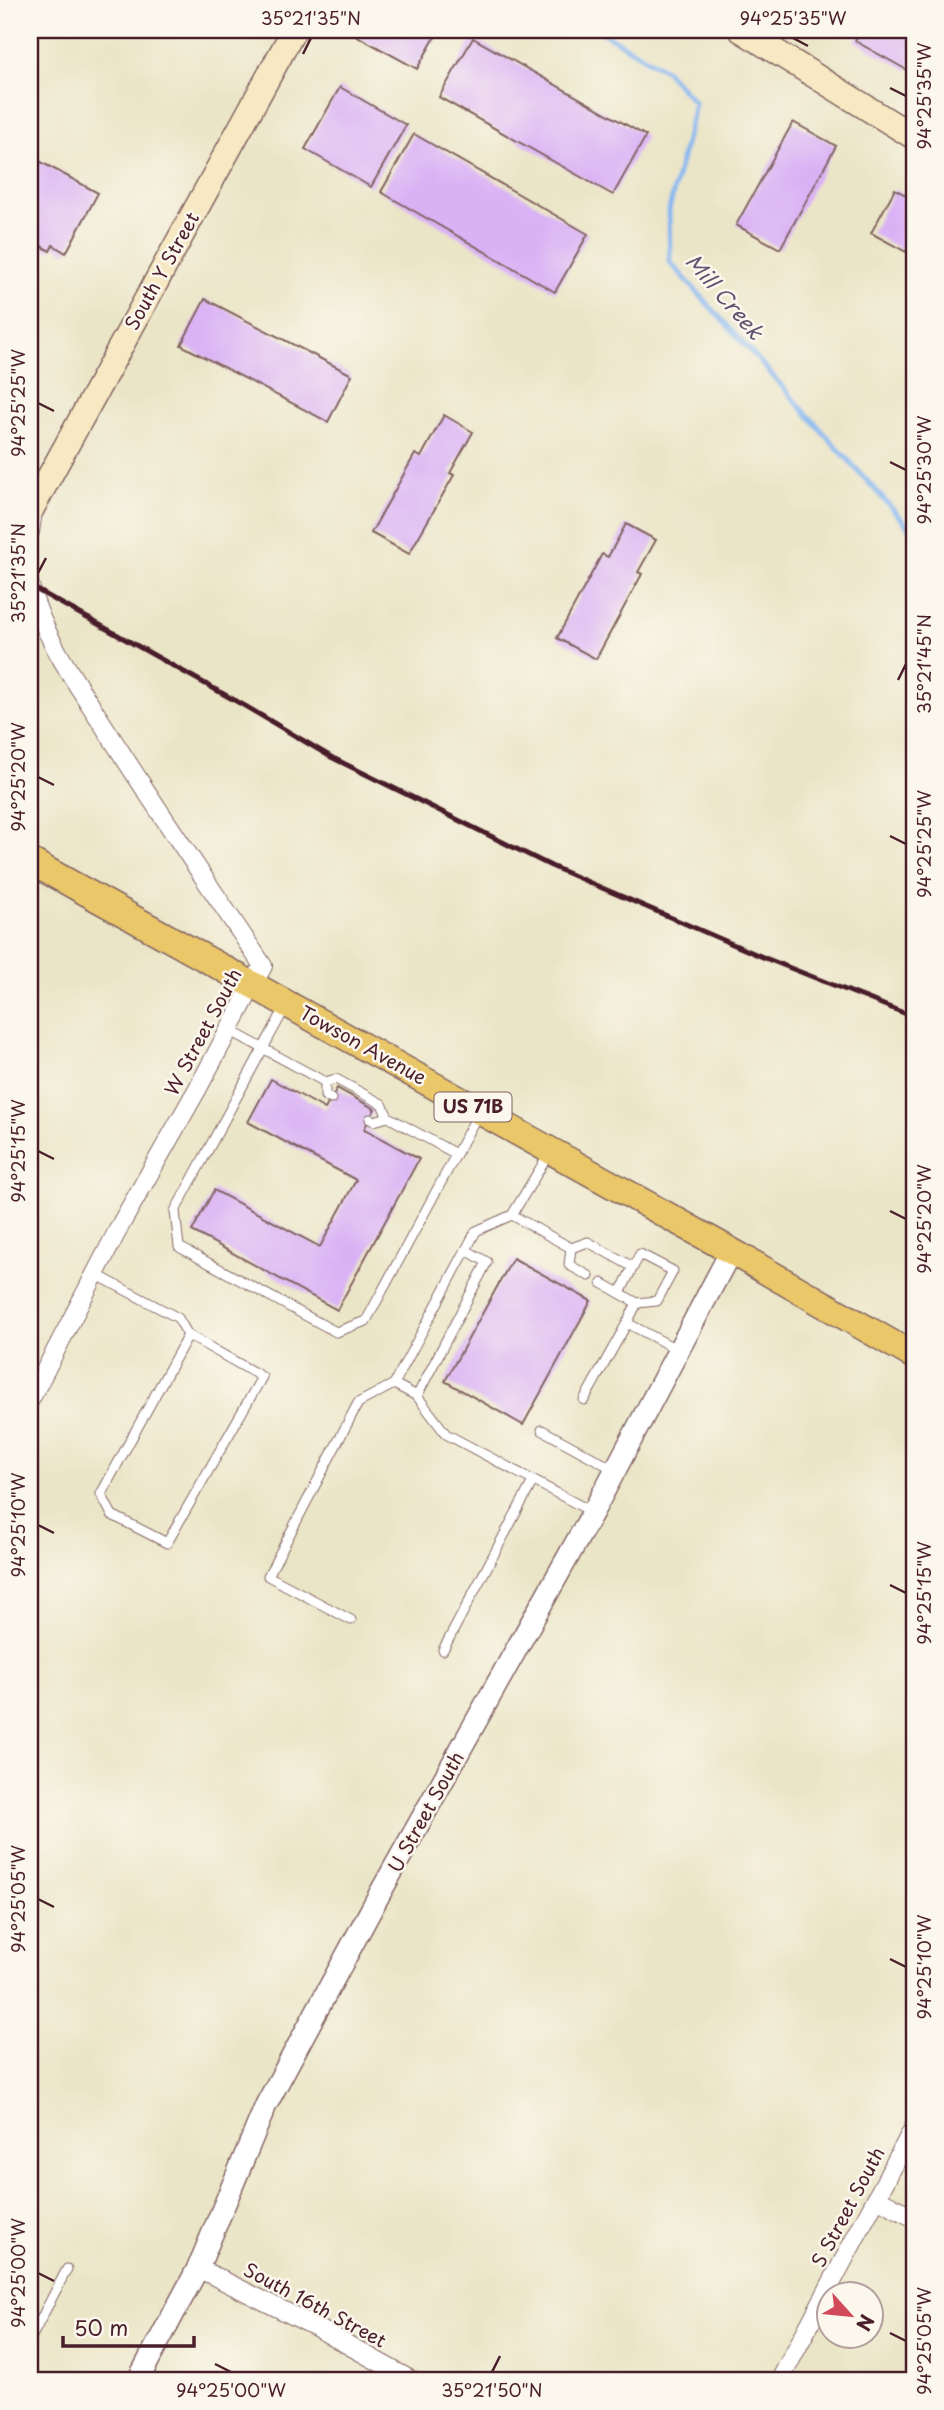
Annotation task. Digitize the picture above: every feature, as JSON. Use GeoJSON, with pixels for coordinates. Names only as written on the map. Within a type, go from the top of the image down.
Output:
{"type":"FeatureCollection","features":[{"type":"Feature","properties":{"kind":"main road","name":"South Y Street"},"geometry":{"type":"LineString","coordinates":[[32,508],[294,30]]}},
{"type":"Feature","properties":{"kind":"main road"},"geometry":{"type":"LineString","coordinates":[[741,30],[914,137]]}},
{"type":"Feature","properties":{"kind":"main road","name":"Towson Avenue"},"geometry":{"type":"LineString","coordinates":[[30,861],[551,1150],[914,1356]]}},
{"type":"Feature","properties":{"kind":"street"},"geometry":{"type":"LineString","coordinates":[[30,533],[32,508]]}},
{"type":"Feature","properties":{"kind":"street","name":"W Street South"},"geometry":{"type":"LineString","coordinates":[[30,586],[44,626],[58,653],[119,751],[263,966],[122,1222],[97,1275],[30,1400]]}},
{"type":"Feature","properties":{"kind":"street","name":"U Street South"},"geometry":{"type":"LineString","coordinates":[[138,2380],[198,2268],[266,2105],[379,1895],[593,1512],[731,1251]]}},
{"type":"Feature","properties":{"kind":"street","name":"S Street South"},"geometry":{"type":"LineString","coordinates":[[780,2380],[914,2127]]}},
{"type":"Feature","properties":{"kind":"street"},"geometry":{"type":"LineString","coordinates":[[877,2198],[914,2218]]}},
{"type":"Feature","properties":{"kind":"street","name":"South 16th Street"},"geometry":{"type":"LineString","coordinates":[[198,2268],[314,2326],[411,2380]]}},
{"type":"Feature","properties":{"kind":"lane"},"geometry":{"type":"LineString","coordinates":[[288,1003],[175,1212],[179,1247],[336,1332],[366,1321],[480,1111]]}},
{"type":"Feature","properties":{"kind":"lane"},"geometry":{"type":"LineString","coordinates":[[229,1030],[325,1082],[336,1079],[382,1104],[388,1117],[456,1154]]}},
{"type":"Feature","properties":{"kind":"lane"},"geometry":{"type":"LineString","coordinates":[[325,1082],[325,1096],[331,1099]]}},
{"type":"Feature","properties":{"kind":"lane"},"geometry":{"type":"LineString","coordinates":[[370,1119],[374,1121],[388,1117]]}},
{"type":"Feature","properties":{"kind":"lane"},"geometry":{"type":"LineString","coordinates":[[351,1620],[268,1576],[358,1403],[394,1384],[476,1231],[512,1214],[551,1150]]}},
{"type":"Feature","properties":{"kind":"lane"},"geometry":{"type":"LineString","coordinates":[[512,1214],[571,1248],[588,1242],[633,1266]]}},
{"type":"Feature","properties":{"kind":"lane"},"geometry":{"type":"LineString","coordinates":[[571,1248],[569,1265],[589,1276]]}},
{"type":"Feature","properties":{"kind":"lane"},"geometry":{"type":"LineString","coordinates":[[417,1396],[487,1262],[466,1250]]}},
{"type":"Feature","properties":{"kind":"lane"},"geometry":{"type":"LineString","coordinates":[[602,1283],[620,1293],[638,1303],[657,1301],[673,1271],[640,1254],[620,1293]]}},
{"type":"Feature","properties":{"kind":"lane"},"geometry":{"type":"LineString","coordinates":[[97,1275],[178,1318],[188,1335],[262,1377],[167,1544],[112,1516],[101,1494],[188,1335]]}},
{"type":"Feature","properties":{"kind":"lane"},"geometry":{"type":"LineString","coordinates":[[584,1400],[638,1303]]}},
{"type":"Feature","properties":{"kind":"lane"},"geometry":{"type":"LineString","coordinates":[[627,1323],[678,1350]]}},
{"type":"Feature","properties":{"kind":"lane"},"geometry":{"type":"LineString","coordinates":[[394,1384],[417,1396],[446,1434],[593,1512]]}},
{"type":"Feature","properties":{"kind":"lane"},"geometry":{"type":"LineString","coordinates":[[542,1430],[615,1470]]}},
{"type":"Feature","properties":{"kind":"lane"},"geometry":{"type":"LineString","coordinates":[[443,1650],[533,1480]]}},
{"type":"Feature","properties":{"kind":"lane"},"geometry":{"type":"LineString","coordinates":[[30,2340],[67,2269]]}},
{"type":"Feature","properties":{"kind":"building"},"geometry":{"type":"Polygon","coordinates":[[[346,30],[439,30],[417,69],[346,30]]]}},
{"type":"Feature","properties":{"kind":"building"},"geometry":{"type":"Polygon","coordinates":[[[862,30],[914,30],[914,58],[907,70],[855,41],[862,30]]]}},
{"type":"Feature","properties":{"kind":"building"},"geometry":{"type":"Polygon","coordinates":[[[473,38],[646,136],[613,195],[439,97],[473,38]]]}},
{"type":"Feature","properties":{"kind":"building"},"geometry":{"type":"Polygon","coordinates":[[[340,87],[406,125],[371,187],[305,149],[340,87]]]}},
{"type":"Feature","properties":{"kind":"building"},"geometry":{"type":"Polygon","coordinates":[[[793,122],[836,146],[780,249],[736,225],[793,122]]]}},
{"type":"Feature","properties":{"kind":"building"},"geometry":{"type":"Polygon","coordinates":[[[414,134],[588,234],[555,292],[381,192],[414,134]]]}},
{"type":"Feature","properties":{"kind":"building"},"geometry":{"type":"Polygon","coordinates":[[[30,156],[98,193],[66,253],[53,245],[50,251],[30,240],[30,156]]]}},
{"type":"Feature","properties":{"kind":"building"},"geometry":{"type":"Polygon","coordinates":[[[895,189],[914,200],[914,238],[906,252],[871,233],[895,189]]]}},
{"type":"Feature","properties":{"kind":"building"},"geometry":{"type":"Polygon","coordinates":[[[205,299],[352,375],[328,422],[181,345],[205,299]]]}},
{"type":"Feature","properties":{"kind":"building"},"geometry":{"type":"Polygon","coordinates":[[[444,415],[473,432],[450,473],[454,475],[409,554],[371,533],[415,454],[421,457],[444,415]]]}},
{"type":"Feature","properties":{"kind":"building"},"geometry":{"type":"Polygon","coordinates":[[[626,524],[656,540],[638,572],[642,574],[596,659],[557,638],[602,554],[608,557],[626,524]]]}},
{"type":"Feature","properties":{"kind":"building"},"geometry":{"type":"Polygon","coordinates":[[[271,1079],[325,1109],[337,1088],[375,1109],[364,1129],[419,1159],[337,1310],[192,1231],[214,1190],[320,1247],[356,1180],[248,1122],[271,1079]]]}},
{"type":"Feature","properties":{"kind":"building"},"geometry":{"type":"Polygon","coordinates":[[[513,1258],[591,1301],[523,1425],[445,1381],[513,1258]]]}},
{"type":"Feature","properties":{"kind":"waterway","name":"Mill Creek"},"geometry":{"type":"LineString","coordinates":[[598,30],[665,70],[695,103],[669,210],[670,262],[914,533]]}},
{"type":"Feature","properties":{"kind":"railway"},"geometry":{"type":"LineString","coordinates":[[30,586],[331,757],[551,866],[765,958],[914,1017]]}}]}
